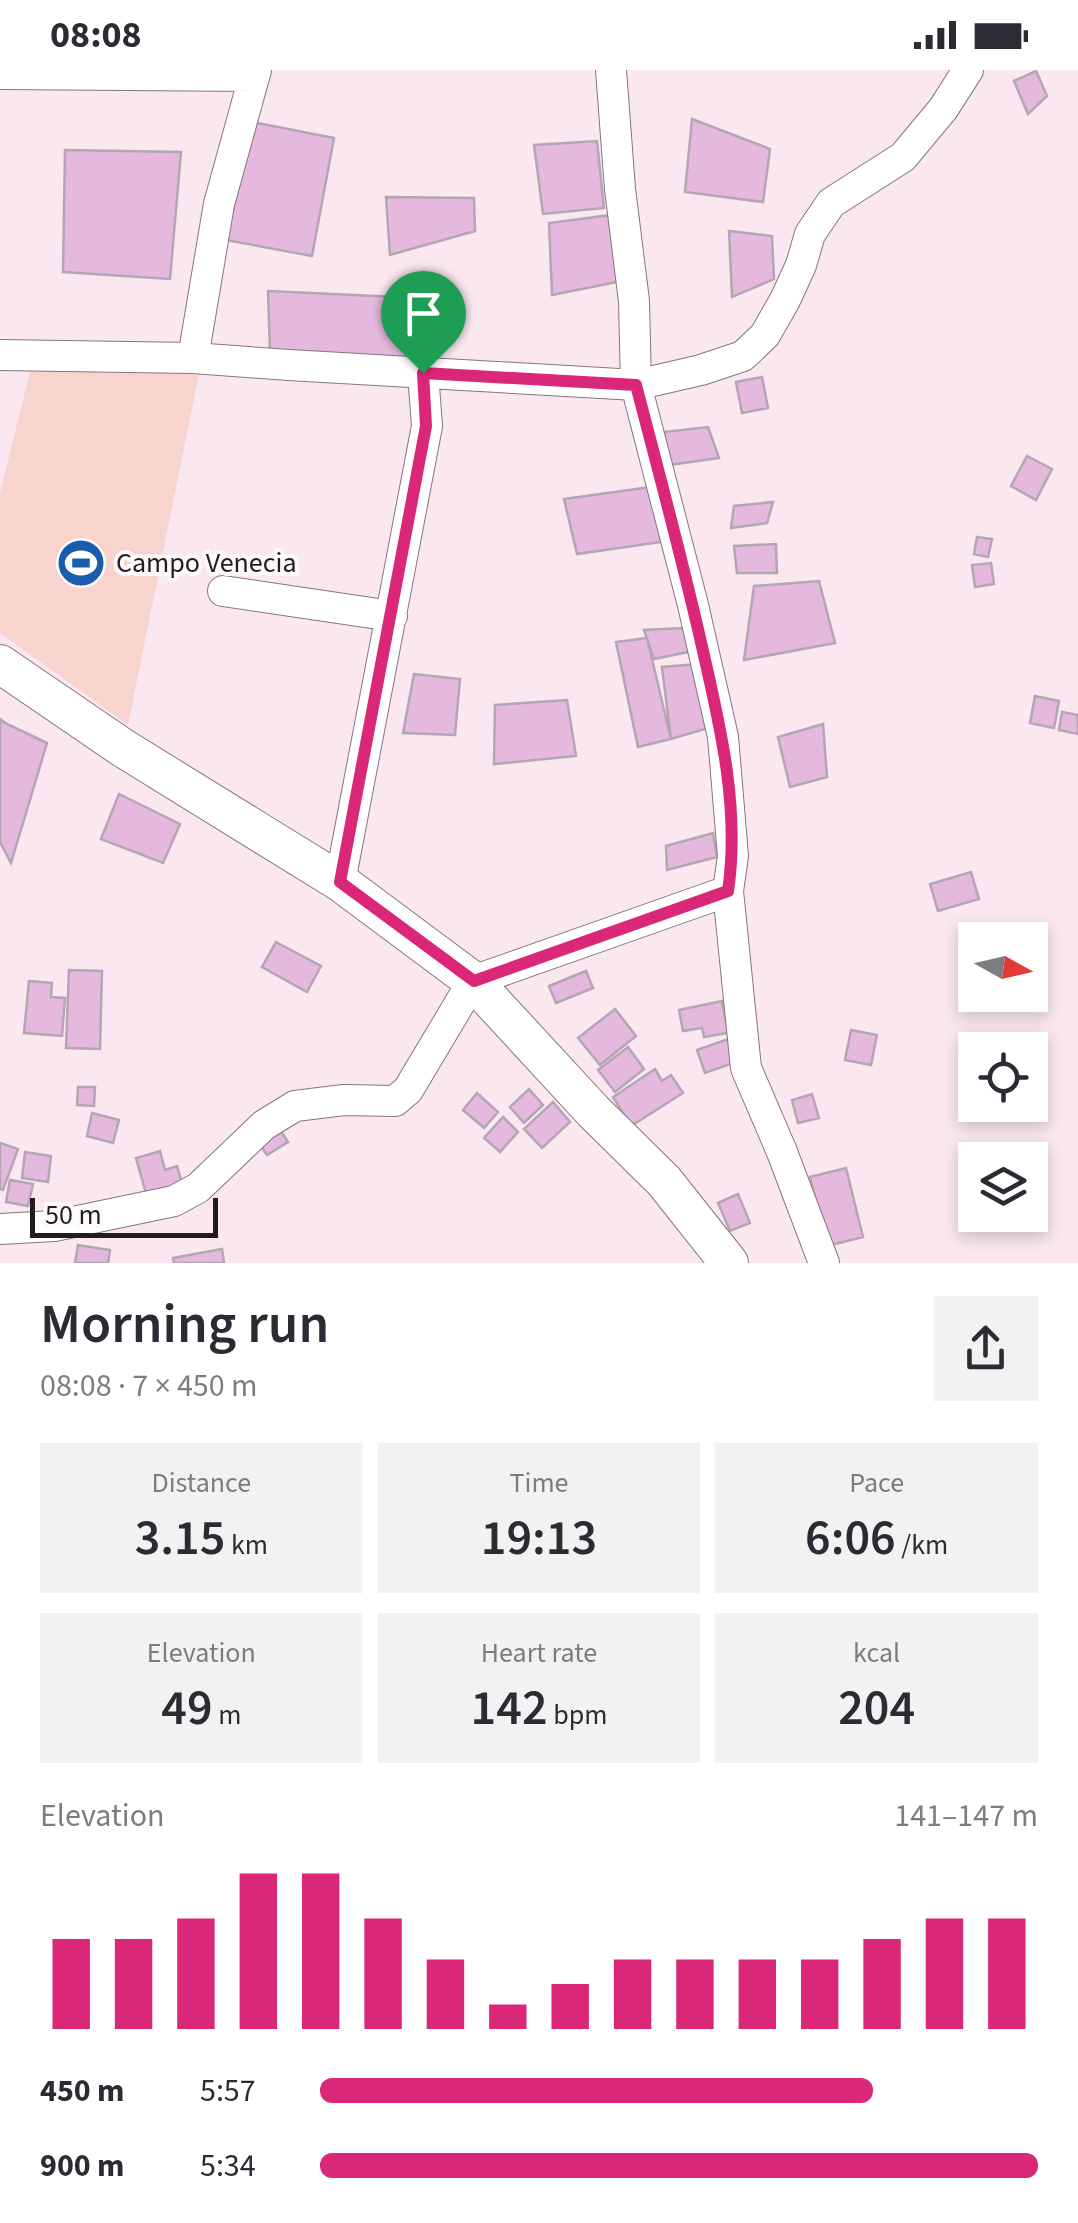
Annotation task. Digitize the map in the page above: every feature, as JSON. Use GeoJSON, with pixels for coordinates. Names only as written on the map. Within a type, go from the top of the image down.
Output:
{"type":"FeatureCollection","features":[{"type":"Feature","properties":{"kind":"street"},"geometry":{"type":"LineString","coordinates":[[611,70],[634,301],[636,385],[723,737],[734,856],[728,891],[746,1068],[824,1263]]}},
{"type":"Feature","properties":{"kind":"street"},"geometry":{"type":"LineString","coordinates":[[0,355],[193,358],[636,385],[701,370],[743,356],[764,335],[801,264],[810,234],[831,203],[903,157],[943,109],[968,70]]}},
{"type":"Feature","properties":{"kind":"street"},"geometry":{"type":"LineString","coordinates":[[0,74],[255,73],[219,204],[193,358]]}},
{"type":"Feature","properties":{"kind":"street"},"geometry":{"type":"LineString","coordinates":[[340,882],[426,426],[423,373]]}},
{"type":"Feature","properties":{"kind":"street"},"geometry":{"type":"LineString","coordinates":[[223,591],[392,616]]}},
{"type":"Feature","properties":{"kind":"street"},"geometry":{"type":"LineString","coordinates":[[0,664],[123,748],[340,882],[474,981],[593,1111],[664,1181],[728,1263]]}},
{"type":"Feature","properties":{"kind":"street"},"geometry":{"type":"LineString","coordinates":[[0,1228],[54,1226],[174,1201],[198,1188],[264,1125],[295,1106],[344,1100],[396,1101],[408,1090],[474,981],[728,891]]}},
{"type":"Feature","properties":{"kind":"shaded area","name":"Campo Venecia"},"geometry":{"type":"Polygon","coordinates":[[[32,364],[199,374],[128,725],[0,633],[0,493],[32,364]]]}},
{"type":"Feature","properties":{"kind":"building"},"geometry":{"type":"Polygon","coordinates":[[[1036,71],[1047,96],[1028,114],[1014,81],[1036,71]]]}},
{"type":"Feature","properties":{"kind":"building"},"geometry":{"type":"Polygon","coordinates":[[[692,119],[770,149],[763,202],[685,192],[692,119]]]}},
{"type":"Feature","properties":{"kind":"building"},"geometry":{"type":"Polygon","coordinates":[[[253,122],[334,138],[312,256],[226,240],[253,122]]]}},
{"type":"Feature","properties":{"kind":"building"},"geometry":{"type":"Polygon","coordinates":[[[597,141],[604,208],[543,214],[534,145],[597,141]]]}},
{"type":"Feature","properties":{"kind":"building"},"geometry":{"type":"Polygon","coordinates":[[[65,150],[181,152],[170,279],[63,272],[65,150]]]}},
{"type":"Feature","properties":{"kind":"building"},"geometry":{"type":"Polygon","coordinates":[[[386,197],[474,198],[475,231],[390,255],[386,197]]]}},
{"type":"Feature","properties":{"kind":"building"},"geometry":{"type":"Polygon","coordinates":[[[611,215],[622,281],[552,295],[549,223],[611,215]]]}},
{"type":"Feature","properties":{"kind":"building"},"geometry":{"type":"Polygon","coordinates":[[[729,231],[772,236],[774,279],[732,297],[729,231]]]}},
{"type":"Feature","properties":{"kind":"building"},"geometry":{"type":"Polygon","coordinates":[[[268,291],[418,298],[413,361],[270,352],[268,291]]]}},
{"type":"Feature","properties":{"kind":"building"},"geometry":{"type":"Polygon","coordinates":[[[762,377],[768,408],[742,413],[736,382],[762,377]]]}},
{"type":"Feature","properties":{"kind":"building"},"geometry":{"type":"Polygon","coordinates":[[[708,427],[719,458],[669,465],[664,432],[708,427]]]}},
{"type":"Feature","properties":{"kind":"building"},"geometry":{"type":"Polygon","coordinates":[[[1027,456],[1052,469],[1036,500],[1011,486],[1027,456]]]}},
{"type":"Feature","properties":{"kind":"building"},"geometry":{"type":"Polygon","coordinates":[[[651,487],[661,542],[577,554],[564,499],[651,487]]]}},
{"type":"Feature","properties":{"kind":"building"},"geometry":{"type":"Polygon","coordinates":[[[773,502],[767,523],[731,528],[734,506],[773,502]]]}},
{"type":"Feature","properties":{"kind":"building"},"geometry":{"type":"Polygon","coordinates":[[[977,537],[992,539],[988,557],[974,554],[977,537]]]}},
{"type":"Feature","properties":{"kind":"building"},"geometry":{"type":"Polygon","coordinates":[[[776,544],[777,573],[737,573],[734,546],[776,544]]]}},
{"type":"Feature","properties":{"kind":"building"},"geometry":{"type":"Polygon","coordinates":[[[991,563],[994,584],[975,587],[972,565],[991,563]]]}},
{"type":"Feature","properties":{"kind":"building"},"geometry":{"type":"Polygon","coordinates":[[[819,581],[835,643],[744,660],[754,586],[819,581]]]}},
{"type":"Feature","properties":{"kind":"building"},"geometry":{"type":"Polygon","coordinates":[[[684,628],[693,651],[654,659],[644,630],[684,628]]]}},
{"type":"Feature","properties":{"kind":"building"},"geometry":{"type":"Polygon","coordinates":[[[647,638],[671,739],[638,747],[616,642],[647,638]]]}},
{"type":"Feature","properties":{"kind":"building"},"geometry":{"type":"Polygon","coordinates":[[[698,664],[712,727],[671,739],[662,667],[698,664]]]}},
{"type":"Feature","properties":{"kind":"building"},"geometry":{"type":"Polygon","coordinates":[[[414,674],[460,679],[455,735],[403,733],[414,674]]]}},
{"type":"Feature","properties":{"kind":"building"},"geometry":{"type":"Polygon","coordinates":[[[1035,696],[1059,701],[1054,728],[1030,723],[1035,696]]]}},
{"type":"Feature","properties":{"kind":"building"},"geometry":{"type":"Polygon","coordinates":[[[567,700],[576,756],[494,764],[495,705],[567,700]]]}},
{"type":"Feature","properties":{"kind":"building"},"geometry":{"type":"Polygon","coordinates":[[[1062,712],[1078,715],[1078,734],[1059,730],[1062,712]]]}},
{"type":"Feature","properties":{"kind":"building"},"geometry":{"type":"Polygon","coordinates":[[[0,719],[47,743],[11,863],[0,842],[0,719]]]}},
{"type":"Feature","properties":{"kind":"building"},"geometry":{"type":"Polygon","coordinates":[[[823,724],[827,777],[790,787],[778,737],[823,724]]]}},
{"type":"Feature","properties":{"kind":"building"},"geometry":{"type":"Polygon","coordinates":[[[119,794],[180,824],[163,863],[101,839],[119,794]]]}},
{"type":"Feature","properties":{"kind":"building"},"geometry":{"type":"Polygon","coordinates":[[[713,833],[717,857],[667,870],[666,846],[713,833]]]}},
{"type":"Feature","properties":{"kind":"building"},"geometry":{"type":"Polygon","coordinates":[[[971,872],[979,899],[938,911],[930,884],[971,872]]]}},
{"type":"Feature","properties":{"kind":"building"},"geometry":{"type":"Polygon","coordinates":[[[276,942],[321,966],[307,992],[262,967],[276,942]]]}},
{"type":"Feature","properties":{"kind":"building"},"geometry":{"type":"Polygon","coordinates":[[[69,970],[102,971],[100,1049],[66,1048],[69,970]]]}},
{"type":"Feature","properties":{"kind":"building"},"geometry":{"type":"Polygon","coordinates":[[[586,971],[593,988],[556,1003],[549,986],[586,971]]]}},
{"type":"Feature","properties":{"kind":"building"},"geometry":{"type":"Polygon","coordinates":[[[29,981],[52,983],[51,997],[65,998],[62,1036],[24,1033],[29,981]]]}},
{"type":"Feature","properties":{"kind":"building"},"geometry":{"type":"Polygon","coordinates":[[[722,1001],[728,1033],[704,1037],[702,1028],[683,1031],[679,1010],[722,1001]]]}},
{"type":"Feature","properties":{"kind":"building"},"geometry":{"type":"Polygon","coordinates":[[[615,1009],[636,1036],[600,1065],[578,1038],[615,1009]]]}},
{"type":"Feature","properties":{"kind":"building"},"geometry":{"type":"Polygon","coordinates":[[[851,1030],[877,1035],[871,1065],[845,1060],[851,1030]]]}},
{"type":"Feature","properties":{"kind":"building"},"geometry":{"type":"Polygon","coordinates":[[[728,1039],[736,1062],[705,1073],[697,1050],[728,1039]]]}},
{"type":"Feature","properties":{"kind":"building"},"geometry":{"type":"Polygon","coordinates":[[[628,1047],[644,1069],[615,1092],[598,1070],[628,1047]]]}},
{"type":"Feature","properties":{"kind":"building"},"geometry":{"type":"Polygon","coordinates":[[[655,1069],[662,1081],[671,1075],[683,1093],[631,1126],[613,1097],[655,1069]]]}},
{"type":"Feature","properties":{"kind":"building"},"geometry":{"type":"Polygon","coordinates":[[[78,1087],[95,1087],[94,1106],[77,1105],[78,1087]]]}},
{"type":"Feature","properties":{"kind":"building"},"geometry":{"type":"Polygon","coordinates":[[[529,1089],[543,1105],[524,1123],[510,1107],[529,1089]]]}},
{"type":"Feature","properties":{"kind":"building"},"geometry":{"type":"Polygon","coordinates":[[[477,1093],[498,1112],[484,1128],[463,1110],[477,1093]]]}},
{"type":"Feature","properties":{"kind":"building"},"geometry":{"type":"Polygon","coordinates":[[[812,1094],[819,1118],[798,1123],[792,1100],[812,1094]]]}},
{"type":"Feature","properties":{"kind":"building"},"geometry":{"type":"Polygon","coordinates":[[[553,1102],[570,1122],[542,1148],[524,1129],[553,1102]]]}},
{"type":"Feature","properties":{"kind":"building"},"geometry":{"type":"Polygon","coordinates":[[[92,1113],[119,1120],[113,1143],[87,1136],[92,1113]]]}},
{"type":"Feature","properties":{"kind":"building"},"geometry":{"type":"Polygon","coordinates":[[[503,1117],[518,1132],[500,1152],[484,1138],[503,1117]]]}},
{"type":"Feature","properties":{"kind":"building"},"geometry":{"type":"Polygon","coordinates":[[[279,1128],[288,1142],[267,1155],[258,1142],[279,1128]]]}},
{"type":"Feature","properties":{"kind":"building"},"geometry":{"type":"Polygon","coordinates":[[[0,1143],[18,1149],[3,1190],[0,1189],[0,1143]]]}},
{"type":"Feature","properties":{"kind":"building"},"geometry":{"type":"Polygon","coordinates":[[[160,1151],[165,1170],[177,1166],[185,1193],[149,1204],[136,1158],[160,1151]]]}},
{"type":"Feature","properties":{"kind":"building"},"geometry":{"type":"Polygon","coordinates":[[[25,1152],[51,1156],[48,1182],[22,1178],[25,1152]]]}},
{"type":"Feature","properties":{"kind":"building"},"geometry":{"type":"Polygon","coordinates":[[[846,1168],[863,1237],[827,1246],[810,1177],[846,1168]]]}},
{"type":"Feature","properties":{"kind":"building"},"geometry":{"type":"Polygon","coordinates":[[[10,1180],[33,1184],[28,1206],[6,1202],[10,1180]]]}},
{"type":"Feature","properties":{"kind":"building"},"geometry":{"type":"Polygon","coordinates":[[[738,1194],[750,1223],[730,1231],[718,1203],[738,1194]]]}},
{"type":"Feature","properties":{"kind":"building"},"geometry":{"type":"Polygon","coordinates":[[[78,1245],[110,1250],[108,1263],[75,1263],[78,1245]]]}},
{"type":"Feature","properties":{"kind":"building"},"geometry":{"type":"Polygon","coordinates":[[[222,1249],[224,1263],[174,1263],[173,1258],[222,1249]]]}},
{"type":"Feature","properties":{"kind":"place","name":"Campo Venecia"},"geometry":{"type":"Point","coordinates":[81,563]}},
{"type":"Feature","properties":{"kind":"route"},"geometry":{"type":"LineString","coordinates":[[423,373],[636,385],[723,737],[734,856],[728,891],[474,981],[340,882],[426,426],[423,373]]}}]}
